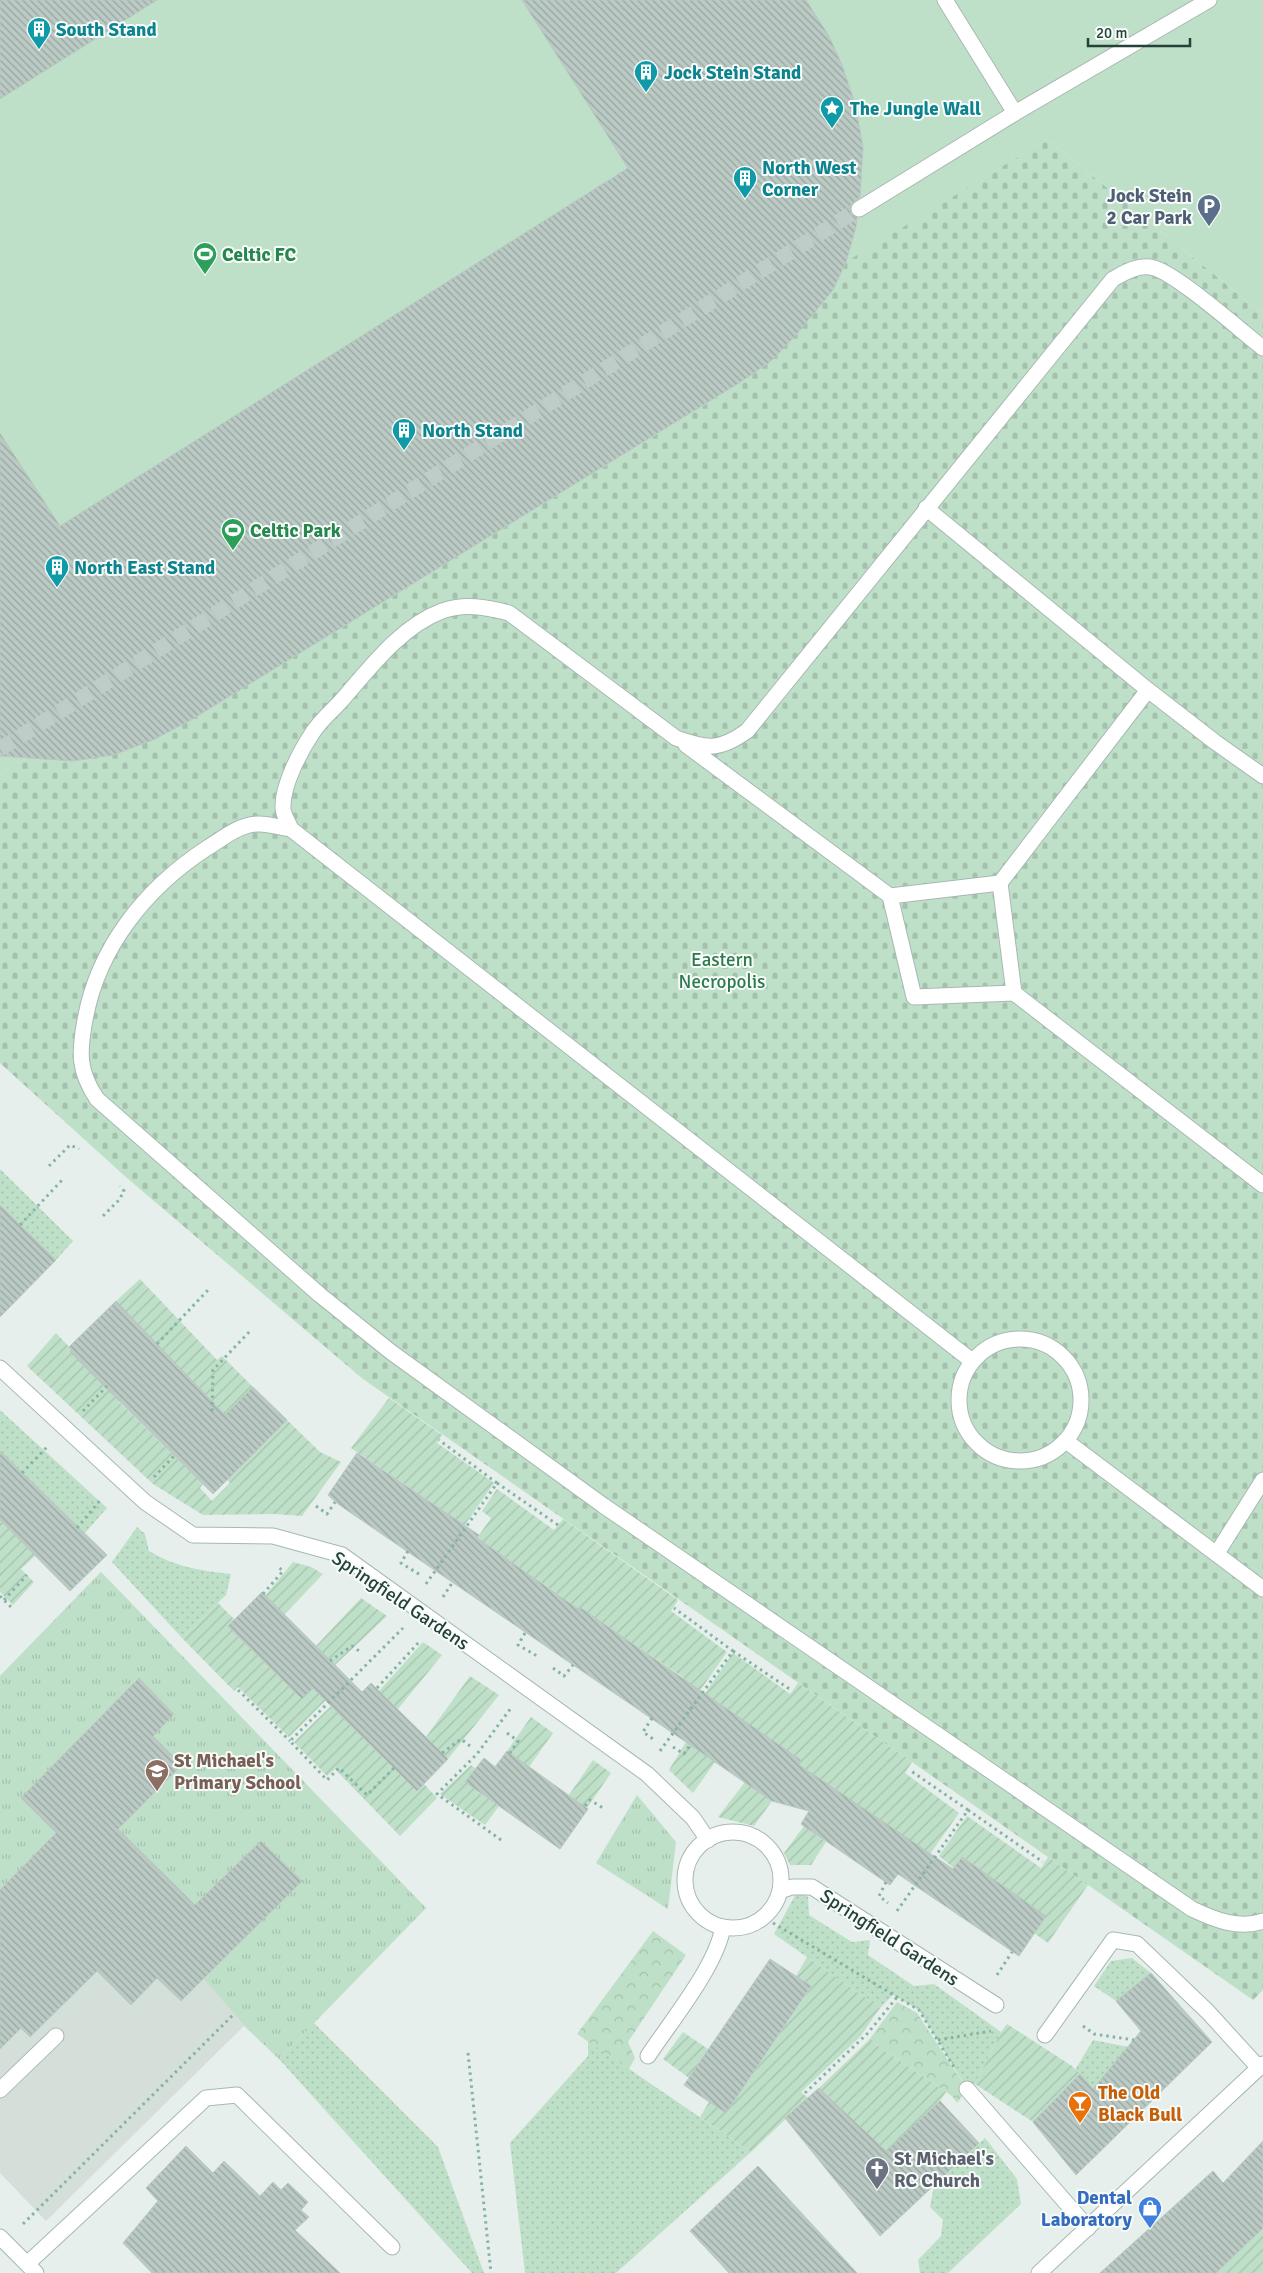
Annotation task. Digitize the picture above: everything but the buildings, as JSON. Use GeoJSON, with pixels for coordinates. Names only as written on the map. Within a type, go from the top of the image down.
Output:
{"type":"FeatureCollection","features":[{"type":"Feature","properties":{"kind":"street"},"geometry":{"type":"LineString","coordinates":[[945,0],[1015,113]]}},
{"type":"Feature","properties":{"kind":"street"},"geometry":{"type":"LineString","coordinates":[[859,209],[1015,113],[1210,0]]}},
{"type":"Feature","properties":{"kind":"street"},"geometry":{"type":"LineString","coordinates":[[676,738],[699,746],[714,746],[732,742],[747,730],[1091,303],[1113,279],[1134,269],[1150,266],[1176,279],[1263,348]]}},
{"type":"Feature","properties":{"kind":"street"},"geometry":{"type":"LineString","coordinates":[[926,508],[1148,690],[1215,742],[1263,776]]}},
{"type":"Feature","properties":{"kind":"street"},"geometry":{"type":"LineString","coordinates":[[291,829],[283,809],[288,779],[298,756],[314,730],[403,635],[423,620],[444,611],[465,606],[487,607],[509,613],[890,896],[914,996],[1014,993],[1263,1185]]}},
{"type":"Feature","properties":{"kind":"street"},"geometry":{"type":"LineString","coordinates":[[1014,993],[1000,883],[1148,690]]}},
{"type":"Feature","properties":{"kind":"street"},"geometry":{"type":"LineString","coordinates":[[972,1361],[291,829],[257,824],[229,833],[186,862],[160,884],[118,933],[96,978],[81,1038],[81,1061],[85,1081],[97,1099],[320,1295],[391,1352],[604,1506],[1192,1909],[1215,1920],[1237,1923],[1257,1923],[1263,1921]]}},
{"type":"Feature","properties":{"kind":"street"},"geometry":{"type":"LineString","coordinates":[[890,896],[1000,883]]}},
{"type":"Feature","properties":{"kind":"street"},"geometry":{"type":"LineString","coordinates":[[1024,1339],[1043,1343],[1060,1353],[1073,1368],[1080,1386],[1081,1406],[1076,1425],[1066,1441],[1049,1454],[1030,1461],[1008,1460],[988,1453],[973,1440],[962,1421],[959,1400],[962,1380],[972,1361],[987,1348],[996,1344],[1024,1339]]}},
{"type":"Feature","properties":{"kind":"street","name":"Springfield Gardens"},"geometry":{"type":"LineString","coordinates":[[0,1368],[145,1502],[193,1535],[273,1536],[342,1555],[647,1774],[693,1818],[708,1840]]}},
{"type":"Feature","properties":{"kind":"street"},"geometry":{"type":"LineString","coordinates":[[1066,1441],[1217,1553],[1263,1590]]}},
{"type":"Feature","properties":{"kind":"street"},"geometry":{"type":"LineString","coordinates":[[1217,1553],[1263,1480]]}},
{"type":"Feature","properties":{"kind":"street"},"geometry":{"type":"LineString","coordinates":[[739,1832],[754,1837],[767,1846],[776,1859],[781,1874],[780,1891],[769,1913],[759,1921],[735,1928],[723,1927],[708,1921],[696,1910],[688,1896],[685,1880],[688,1865],[696,1850],[708,1840],[722,1833],[739,1832]]}},
{"type":"Feature","properties":{"kind":"street","name":"Springfield Gardens"},"geometry":{"type":"LineString","coordinates":[[780,1891],[792,1886],[811,1886],[996,2005]]}},
{"type":"Feature","properties":{"kind":"street"},"geometry":{"type":"LineString","coordinates":[[648,2056],[710,1964],[723,1927]]}},
{"type":"Feature","properties":{"kind":"street"},"geometry":{"type":"LineString","coordinates":[[1039,2273],[1261,2066],[1137,1944],[1113,1940],[1045,2034]]}},
{"type":"Feature","properties":{"kind":"street"},"geometry":{"type":"LineString","coordinates":[[0,2090],[56,2036]]}},
{"type":"Feature","properties":{"kind":"street"},"geometry":{"type":"LineString","coordinates":[[968,2089],[1088,2228]]}},
{"type":"Feature","properties":{"kind":"street"},"geometry":{"type":"LineString","coordinates":[[2,2239],[31,2269],[206,2098],[237,2095],[392,2248]]}},
{"type":"Feature","properties":{"kind":"path"},"geometry":{"type":"LineString","coordinates":[[49,1166],[70,1145],[79,1149]]}},
{"type":"Feature","properties":{"kind":"path"},"geometry":{"type":"LineString","coordinates":[[20,1225],[63,1179]]}},
{"type":"Feature","properties":{"kind":"path"},"geometry":{"type":"LineString","coordinates":[[103,1216],[119,1200],[124,1191],[120,1186]]}},
{"type":"Feature","properties":{"kind":"path"},"geometry":{"type":"LineString","coordinates":[[157,1344],[208,1290]]}},
{"type":"Feature","properties":{"kind":"path"},"geometry":{"type":"LineString","coordinates":[[212,1411],[214,1370],[251,1330]]}},
{"type":"Feature","properties":{"kind":"path"},"geometry":{"type":"LineString","coordinates":[[77,1418],[107,1386]]}},
{"type":"Feature","properties":{"kind":"path"},"geometry":{"type":"LineString","coordinates":[[439,1440],[442,1444],[558,1525]]}},
{"type":"Feature","properties":{"kind":"path"},"geometry":{"type":"LineString","coordinates":[[22,1473],[48,1446]]}},
{"type":"Feature","properties":{"kind":"path"},"geometry":{"type":"LineString","coordinates":[[152,1479],[175,1455]]}},
{"type":"Feature","properties":{"kind":"path"},"geometry":{"type":"LineString","coordinates":[[426,1585],[497,1483]]}},
{"type":"Feature","properties":{"kind":"path"},"geometry":{"type":"LineString","coordinates":[[77,1528],[102,1498]]}},
{"type":"Feature","properties":{"kind":"path"},"geometry":{"type":"LineString","coordinates":[[316,1506],[327,1514],[335,1502]]}},
{"type":"Feature","properties":{"kind":"path"},"geometry":{"type":"LineString","coordinates":[[550,1526],[553,1522]]}},
{"type":"Feature","properties":{"kind":"path"},"geometry":{"type":"LineString","coordinates":[[408,1551],[401,1563],[422,1576]]}},
{"type":"Feature","properties":{"kind":"path"},"geometry":{"type":"LineString","coordinates":[[263,1594],[283,1572],[277,1566]]}},
{"type":"Feature","properties":{"kind":"path"},"geometry":{"type":"LineString","coordinates":[[4,1600],[27,1575]]}},
{"type":"Feature","properties":{"kind":"path"},"geometry":{"type":"LineString","coordinates":[[438,1595],[443,1598],[452,1583]]}},
{"type":"Feature","properties":{"kind":"path"},"geometry":{"type":"LineString","coordinates":[[0,1596],[12,1607]]}},
{"type":"Feature","properties":{"kind":"path"},"geometry":{"type":"LineString","coordinates":[[674,1608],[791,1690]]}},
{"type":"Feature","properties":{"kind":"path"},"geometry":{"type":"LineString","coordinates":[[290,1741],[404,1628]]}},
{"type":"Feature","properties":{"kind":"path"},"geometry":{"type":"LineString","coordinates":[[525,1633],[518,1645],[537,1656]]}},
{"type":"Feature","properties":{"kind":"path"},"geometry":{"type":"LineString","coordinates":[[377,1688],[421,1640]]}},
{"type":"Feature","properties":{"kind":"path"},"geometry":{"type":"LineString","coordinates":[[330,1661],[352,1646],[362,1653]]}},
{"type":"Feature","properties":{"kind":"path"},"geometry":{"type":"LineString","coordinates":[[654,1759],[733,1651]]}},
{"type":"Feature","properties":{"kind":"path"},"geometry":{"type":"LineString","coordinates":[[554,1668],[564,1676],[573,1665]]}},
{"type":"Feature","properties":{"kind":"path"},"geometry":{"type":"LineString","coordinates":[[238,1690],[290,1741],[326,1780],[339,1768],[367,1795],[394,1768]]}},
{"type":"Feature","properties":{"kind":"path"},"geometry":{"type":"LineString","coordinates":[[501,1840],[437,1794],[477,1754],[513,1705]]}},
{"type":"Feature","properties":{"kind":"path"},"geometry":{"type":"LineString","coordinates":[[652,1718],[643,1732],[656,1742]]}},
{"type":"Feature","properties":{"kind":"path"},"geometry":{"type":"LineString","coordinates":[[507,1733],[518,1741],[510,1754]]}},
{"type":"Feature","properties":{"kind":"path"},"geometry":{"type":"LineString","coordinates":[[442,1753],[461,1739],[470,1746]]}},
{"type":"Feature","properties":{"kind":"path"},"geometry":{"type":"LineString","coordinates":[[673,1747],[684,1754],[690,1744]]}},
{"type":"Feature","properties":{"kind":"path"},"geometry":{"type":"LineString","coordinates":[[910,1771],[1043,1862]]}},
{"type":"Feature","properties":{"kind":"path"},"geometry":{"type":"LineString","coordinates":[[585,1806],[590,1800],[602,1808]]}},
{"type":"Feature","properties":{"kind":"path"},"geometry":{"type":"LineString","coordinates":[[882,1932],[968,1810]]}},
{"type":"Feature","properties":{"kind":"path"},"geometry":{"type":"LineString","coordinates":[[886,1882],[879,1896],[891,1905]]}},
{"type":"Feature","properties":{"kind":"path"},"geometry":{"type":"LineString","coordinates":[[773,1923],[919,2010],[968,2089]]}},
{"type":"Feature","properties":{"kind":"path"},"geometry":{"type":"LineString","coordinates":[[1003,1980],[997,1975],[1012,1952]]}},
{"type":"Feature","properties":{"kind":"path"},"geometry":{"type":"LineString","coordinates":[[805,2093],[868,2033],[896,1997]]}},
{"type":"Feature","properties":{"kind":"path"},"geometry":{"type":"LineString","coordinates":[[937,2040],[994,2030],[1009,2014],[996,2005]]}},
{"type":"Feature","properties":{"kind":"path"},"geometry":{"type":"LineString","coordinates":[[1061,2011],[1094,2034],[1134,2040]]}},
{"type":"Feature","properties":{"kind":"path"},"geometry":{"type":"LineString","coordinates":[[2,2239],[234,2014]]}},
{"type":"Feature","properties":{"kind":"path"},"geometry":{"type":"LineString","coordinates":[[468,2054],[491,2273]]}},
{"type":"Feature","properties":{"kind":"shaded area","name":"St Michael's Primary School"},"geometry":{"type":"Polygon","coordinates":[[[101,1572],[426,1908],[279,2059],[244,2026],[46,2221],[0,2173],[0,1676],[101,1572]]]}},
{"type":"Feature","properties":{"kind":"green space","name":"Celtic Park"},"geometry":{"type":"Polygon","coordinates":[[[0,0],[1263,0],[1263,314],[1047,139],[846,262],[833,290],[796,335],[770,362],[741,383],[191,720],[153,740],[113,755],[73,761],[25,759],[0,774],[0,0]]]}},
{"type":"Feature","properties":{"kind":"green space","name":"Eastern Necropolis"},"geometry":{"type":"Polygon","coordinates":[[[1047,139],[1263,314],[1263,1990],[1253,2000],[363,1379],[127,1178],[0,1063],[0,774],[1047,139]]]}},
{"type":"Feature","properties":{"kind":"green space"},"geometry":{"type":"Polygon","coordinates":[[[0,1169],[73,1241],[56,1260],[0,1205],[0,1169]]]}},
{"type":"Feature","properties":{"kind":"green space"},"geometry":{"type":"Polygon","coordinates":[[[140,1279],[217,1360],[222,1356],[253,1387],[224,1416],[116,1301],[140,1279]]]}},
{"type":"Feature","properties":{"kind":"green space"},"geometry":{"type":"Polygon","coordinates":[[[56,1333],[72,1350],[70,1352],[92,1374],[93,1372],[120,1400],[119,1402],[203,1484],[200,1488],[212,1501],[230,1483],[227,1480],[287,1420],[320,1452],[341,1462],[302,1516],[274,1514],[203,1515],[153,1484],[27,1366],[56,1333]]]}},
{"type":"Feature","properties":{"kind":"green space"},"geometry":{"type":"Polygon","coordinates":[[[389,1398],[442,1435],[437,1443],[494,1483],[459,1533],[446,1513],[351,1448],[389,1398]]]}},
{"type":"Feature","properties":{"kind":"green space"},"geometry":{"type":"Polygon","coordinates":[[[0,1410],[107,1508],[84,1534],[0,1451],[0,1410]]]}},
{"type":"Feature","properties":{"kind":"green space"},"geometry":{"type":"Polygon","coordinates":[[[497,1489],[554,1530],[563,1519],[678,1600],[671,1611],[727,1652],[692,1702],[676,1690],[684,1678],[581,1608],[564,1633],[562,1597],[477,1538],[491,1518],[482,1511],[497,1489]]]}},
{"type":"Feature","properties":{"kind":"green space"},"geometry":{"type":"Polygon","coordinates":[[[0,1520],[36,1555],[21,1569],[34,1582],[13,1605],[0,1592],[0,1520]]]}},
{"type":"Feature","properties":{"kind":"green space"},"geometry":{"type":"Polygon","coordinates":[[[137,1527],[145,1534],[149,1551],[169,1561],[189,1567],[231,1574],[226,1595],[182,1638],[112,1562],[137,1527]]]}},
{"type":"Feature","properties":{"kind":"green space"},"geometry":{"type":"Polygon","coordinates":[[[293,1562],[311,1567],[323,1574],[284,1615],[265,1596],[293,1562]]]}},
{"type":"Feature","properties":{"kind":"green space"},"geometry":{"type":"Polygon","coordinates":[[[101,1572],[426,1908],[279,2059],[245,2026],[204,1979],[301,1881],[261,1841],[195,1905],[118,1829],[182,1765],[152,1735],[174,1713],[139,1678],[21,1798],[66,1844],[32,1857],[0,1890],[0,1676],[101,1572]]]}},
{"type":"Feature","properties":{"kind":"green space"},"geometry":{"type":"Polygon","coordinates":[[[361,1598],[387,1616],[335,1665],[316,1646],[361,1598]]]}},
{"type":"Feature","properties":{"kind":"green space"},"geometry":{"type":"Polygon","coordinates":[[[218,1603],[234,1619],[228,1626],[302,1699],[327,1673],[341,1685],[289,1737],[238,1687],[234,1691],[182,1638],[218,1603]]]}},
{"type":"Feature","properties":{"kind":"green space"},"geometry":{"type":"Polygon","coordinates":[[[423,1642],[442,1655],[398,1709],[379,1691],[423,1642]]]}},
{"type":"Feature","properties":{"kind":"green space"},"geometry":{"type":"Polygon","coordinates":[[[733,1653],[790,1694],[798,1683],[912,1762],[905,1773],[959,1813],[930,1854],[790,1776],[801,1760],[713,1700],[697,1705],[733,1653]]]}},
{"type":"Feature","properties":{"kind":"green space"},"geometry":{"type":"Polygon","coordinates":[[[470,1676],[499,1695],[448,1759],[426,1737],[470,1676]]]}},
{"type":"Feature","properties":{"kind":"green space"},"geometry":{"type":"Polygon","coordinates":[[[331,1706],[417,1791],[424,1784],[437,1798],[400,1836],[335,1769],[327,1776],[294,1742],[331,1706]]]}},
{"type":"Feature","properties":{"kind":"green space"},"geometry":{"type":"Polygon","coordinates":[[[531,1717],[553,1733],[529,1767],[507,1751],[531,1717]]]}},
{"type":"Feature","properties":{"kind":"green space"},"geometry":{"type":"Polygon","coordinates":[[[686,1742],[715,1762],[693,1793],[669,1770],[686,1742]]]}},
{"type":"Feature","properties":{"kind":"green space"},"geometry":{"type":"Polygon","coordinates":[[[593,1760],[611,1773],[587,1808],[569,1795],[593,1760]]]}},
{"type":"Feature","properties":{"kind":"green space"},"geometry":{"type":"Polygon","coordinates":[[[471,1765],[487,1779],[478,1792],[499,1806],[485,1825],[440,1794],[471,1765]]]}},
{"type":"Feature","properties":{"kind":"green space"},"geometry":{"type":"Polygon","coordinates":[[[745,1782],[772,1801],[754,1826],[718,1817],[745,1782]]]}},
{"type":"Feature","properties":{"kind":"green space"},"geometry":{"type":"Polygon","coordinates":[[[637,1795],[676,1842],[668,1909],[596,1863],[637,1795]]]}},
{"type":"Feature","properties":{"kind":"green space"},"geometry":{"type":"Polygon","coordinates":[[[967,1816],[1041,1868],[1048,1857],[1088,1885],[1048,1943],[1034,1933],[1046,1916],[962,1857],[954,1868],[939,1856],[967,1816]]]}},
{"type":"Feature","properties":{"kind":"green space"},"geometry":{"type":"Polygon","coordinates":[[[804,1826],[826,1842],[811,1865],[790,1865],[784,1853],[804,1826]]]}},
{"type":"Feature","properties":{"kind":"green space"},"geometry":{"type":"Polygon","coordinates":[[[798,1890],[808,1897],[809,1915],[852,1942],[870,1940],[868,1955],[914,1986],[934,1984],[1001,2032],[975,2084],[967,2089],[919,2010],[893,1995],[880,2008],[774,1934],[798,1890]]]}},
{"type":"Feature","properties":{"kind":"green space"},"geometry":{"type":"Polygon","coordinates":[[[653,1931],[686,1955],[628,2042],[635,2058],[629,2069],[577,2034],[653,1931]]]}},
{"type":"Feature","properties":{"kind":"green space"},"geometry":{"type":"Polygon","coordinates":[[[807,1957],[880,2008],[860,2037],[801,2092],[808,2098],[751,2152],[700,2117],[709,2102],[726,2113],[811,1987],[796,1976],[807,1957]]]}},
{"type":"Feature","properties":{"kind":"green space"},"geometry":{"type":"Polygon","coordinates":[[[1132,1958],[1151,1973],[1116,2001],[1094,1986],[1111,1961],[1132,1958]]]}},
{"type":"Feature","properties":{"kind":"green space"},"geometry":{"type":"Polygon","coordinates":[[[897,2002],[917,2013],[967,2089],[957,2103],[952,2096],[869,2040],[897,2002]]]}},
{"type":"Feature","properties":{"kind":"green space"},"geometry":{"type":"Polygon","coordinates":[[[314,2023],[438,2147],[484,2273],[472,2273],[279,2059],[314,2023]]]}},
{"type":"Feature","properties":{"kind":"green space"},"geometry":{"type":"Polygon","coordinates":[[[1007,2024],[1072,2066],[1080,2074],[1033,2122],[975,2084],[1001,2032],[1007,2024]]]}},
{"type":"Feature","properties":{"kind":"green space"},"geometry":{"type":"Polygon","coordinates":[[[683,2032],[708,2049],[689,2078],[663,2059],[683,2032]]]}},
{"type":"Feature","properties":{"kind":"green space"},"geometry":{"type":"Polygon","coordinates":[[[869,2040],[946,2092],[940,2101],[886,2151],[819,2088],[869,2040]]]}},
{"type":"Feature","properties":{"kind":"green space"},"geometry":{"type":"Polygon","coordinates":[[[1093,2040],[1129,2047],[1093,2089],[1075,2070],[1093,2040]]]}},
{"type":"Feature","properties":{"kind":"green space"},"geometry":{"type":"Polygon","coordinates":[[[588,2041],[751,2152],[616,2273],[525,2273],[510,2143],[588,2056],[588,2041]]]}},
{"type":"Feature","properties":{"kind":"green space"},"geometry":{"type":"Polygon","coordinates":[[[985,2138],[1017,2179],[1021,2204],[948,2273],[920,2273],[918,2260],[941,2236],[943,2220],[930,2207],[934,2186],[985,2138]]]}},
{"type":"Feature","properties":{"kind":"green space"},"geometry":{"type":"Polygon","coordinates":[[[1263,2228],[1263,2273],[1216,2273],[1263,2228]]]}},
{"type":"Feature","properties":{"kind":"tunnel"},"geometry":{"type":"LineString","coordinates":[[0,749],[859,209]]}},
{"type":"Feature","properties":{"kind":"place","name":"South Stand"},"geometry":{"type":"Point","coordinates":[39,50]}},
{"type":"Feature","properties":{"kind":"place","name":"Jock Stein Stand"},"geometry":{"type":"Point","coordinates":[646,93]}},
{"type":"Feature","properties":{"kind":"place","name":"The Jungle Wall"},"geometry":{"type":"Point","coordinates":[832,129]}},
{"type":"Feature","properties":{"kind":"place","name":"North West Corner"},"geometry":{"type":"Point","coordinates":[745,199]}},
{"type":"Feature","properties":{"kind":"place","name":"Jock Stein 2 Car Park"},"geometry":{"type":"Point","coordinates":[1209,227]}},
{"type":"Feature","properties":{"kind":"place","name":"Celtic FC"},"geometry":{"type":"Point","coordinates":[205,275]}},
{"type":"Feature","properties":{"kind":"place","name":"North Stand"},"geometry":{"type":"Point","coordinates":[404,451]}},
{"type":"Feature","properties":{"kind":"place","name":"Celtic Park"},"geometry":{"type":"Point","coordinates":[233,551]}},
{"type":"Feature","properties":{"kind":"place","name":"North East Stand"},"geometry":{"type":"Point","coordinates":[57,588]}},
{"type":"Feature","properties":{"kind":"place","name":"St Michael's Primary School"},"geometry":{"type":"Point","coordinates":[157,1792]}},
{"type":"Feature","properties":{"kind":"place","name":"The Old Black Bull"},"geometry":{"type":"Point","coordinates":[1080,2124]}},
{"type":"Feature","properties":{"kind":"place","name":"St Michael's RC Church"},"geometry":{"type":"Point","coordinates":[877,2190]}},
{"type":"Feature","properties":{"kind":"place","name":"Dental Laboratory"},"geometry":{"type":"Point","coordinates":[1150,2229]}}]}
